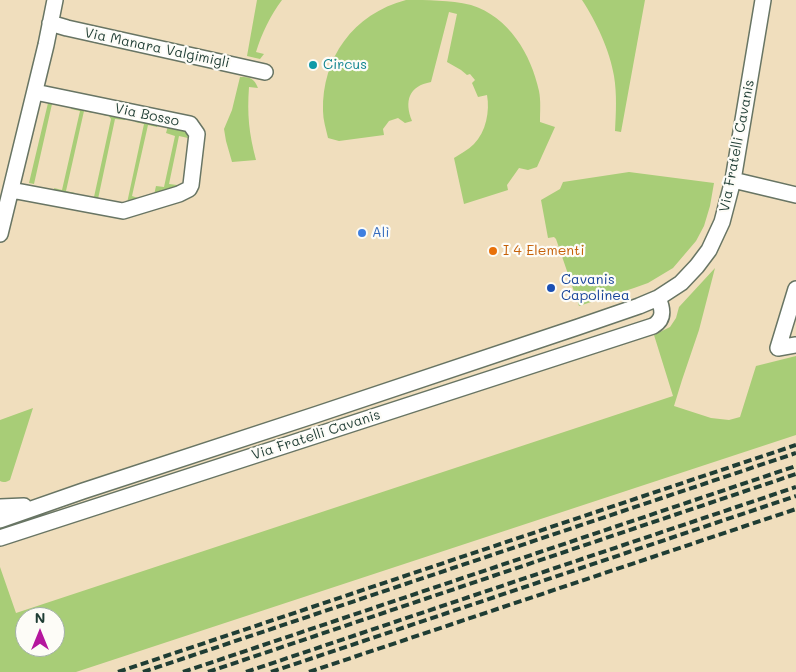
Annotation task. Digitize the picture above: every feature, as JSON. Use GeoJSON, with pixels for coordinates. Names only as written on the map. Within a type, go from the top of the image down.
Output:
{"type":"FeatureCollection","features":[{"type":"Feature","properties":{"kind":"street"},"geometry":{"type":"LineString","coordinates":[[0,234],[12,190],[55,0]]}},
{"type":"Feature","properties":{"kind":"street","name":"Via Fratelli Cavanis"},"geometry":{"type":"LineString","coordinates":[[0,520],[639,306],[658,298],[681,283],[709,250],[722,222],[733,180],[764,0]]}},
{"type":"Feature","properties":{"kind":"street","name":"Via Manara Valgimigli"},"geometry":{"type":"LineString","coordinates":[[50,23],[265,72]]}},
{"type":"Feature","properties":{"kind":"street","name":"Via Bosso"},"geometry":{"type":"LineString","coordinates":[[12,190],[123,212],[179,194],[191,185],[196,134],[190,124],[35,92]]}},
{"type":"Feature","properties":{"kind":"street"},"geometry":{"type":"LineString","coordinates":[[733,180],[796,195]]}},
{"type":"Feature","properties":{"kind":"street"},"geometry":{"type":"LineString","coordinates":[[796,290],[778,348],[796,344]]}},
{"type":"Feature","properties":{"kind":"street","name":"Via Fratelli Cavanis"},"geometry":{"type":"LineString","coordinates":[[0,538],[653,326],[659,322],[663,310],[658,298]]}},
{"type":"Feature","properties":{"kind":"street"},"geometry":{"type":"LineString","coordinates":[[632,332],[640,326],[642,321],[639,306]]}},
{"type":"Feature","properties":{"kind":"street","name":"Via Fratelli Cavanis"},"geometry":{"type":"LineString","coordinates":[[0,507],[46,504]]}},
{"type":"Feature","properties":{"kind":"green space"},"geometry":{"type":"Polygon","coordinates":[[[257,0],[282,0],[270,18],[258,45],[256,52],[264,54],[260,59],[247,56],[257,0]]]}},
{"type":"Feature","properties":{"kind":"green space"},"geometry":{"type":"Polygon","coordinates":[[[406,0],[455,2],[471,5],[485,11],[497,18],[507,28],[524,51],[539,91],[540,122],[555,127],[537,167],[528,170],[519,168],[507,185],[508,190],[464,204],[454,158],[472,146],[482,134],[486,121],[488,101],[487,95],[478,97],[472,83],[475,80],[470,74],[467,75],[447,62],[457,14],[449,12],[431,82],[418,87],[410,95],[408,107],[412,121],[405,123],[398,118],[389,121],[383,129],[384,135],[339,141],[328,138],[323,114],[324,92],[328,73],[335,56],[344,41],[356,27],[387,7],[406,0]]]}},
{"type":"Feature","properties":{"kind":"green space"},"geometry":{"type":"Polygon","coordinates":[[[582,0],[645,0],[621,132],[615,131],[616,90],[609,57],[597,27],[582,0]]]}},
{"type":"Feature","properties":{"kind":"green space"},"geometry":{"type":"Polygon","coordinates":[[[240,77],[251,79],[258,88],[249,87],[248,97],[249,124],[256,160],[232,162],[224,129],[232,110],[240,77]]]}},
{"type":"Feature","properties":{"kind":"green space"},"geometry":{"type":"Polygon","coordinates":[[[48,103],[52,104],[34,184],[29,183],[48,103]]]}},
{"type":"Feature","properties":{"kind":"green space"},"geometry":{"type":"Polygon","coordinates":[[[72,107],[93,111],[93,113],[84,111],[66,191],[75,193],[74,195],[55,192],[54,188],[62,190],[80,111],[71,109],[72,107]]]}},
{"type":"Feature","properties":{"kind":"green space"},"geometry":{"type":"Polygon","coordinates":[[[104,112],[125,117],[125,120],[115,119],[98,199],[86,196],[94,197],[111,119],[109,116],[103,115],[104,112]]]}},
{"type":"Feature","properties":{"kind":"green space"},"geometry":{"type":"Polygon","coordinates":[[[135,119],[158,124],[157,127],[148,125],[132,196],[141,199],[127,204],[119,203],[127,203],[144,124],[135,122],[135,119]]]}},
{"type":"Feature","properties":{"kind":"green space"},"geometry":{"type":"Polygon","coordinates":[[[168,126],[185,130],[188,138],[179,136],[169,184],[178,186],[154,195],[156,186],[164,187],[175,136],[166,133],[168,126]]]}},
{"type":"Feature","properties":{"kind":"green space"},"geometry":{"type":"Polygon","coordinates":[[[629,172],[714,183],[704,226],[696,241],[673,268],[648,283],[579,306],[556,239],[554,237],[548,238],[541,200],[560,189],[563,182],[629,172]]]}},
{"type":"Feature","properties":{"kind":"green space"},"geometry":{"type":"Polygon","coordinates":[[[715,268],[699,330],[674,406],[711,418],[729,420],[740,417],[756,366],[796,356],[796,435],[76,672],[0,672],[0,567],[15,610],[15,657],[65,657],[65,607],[34,607],[673,396],[654,335],[670,327],[676,318],[679,307],[715,268]]]}},
{"type":"Feature","properties":{"kind":"green space"},"geometry":{"type":"Polygon","coordinates":[[[33,408],[10,480],[1,482],[0,420],[33,408]]]}},
{"type":"Feature","properties":{"kind":"railway"},"geometry":{"type":"LineString","coordinates":[[118,672],[796,445]]}},
{"type":"Feature","properties":{"kind":"railway"},"geometry":{"type":"LineString","coordinates":[[143,672],[796,453]]}},
{"type":"Feature","properties":{"kind":"railway"},"geometry":{"type":"LineString","coordinates":[[183,672],[796,466]]}},
{"type":"Feature","properties":{"kind":"railway"},"geometry":{"type":"LineString","coordinates":[[208,672],[796,474]]}},
{"type":"Feature","properties":{"kind":"railway"},"geometry":{"type":"LineString","coordinates":[[246,672],[796,487]]}},
{"type":"Feature","properties":{"kind":"railway"},"geometry":{"type":"LineString","coordinates":[[271,672],[796,496]]}},
{"type":"Feature","properties":{"kind":"railway"},"geometry":{"type":"LineString","coordinates":[[309,672],[796,509]]}},
{"type":"Feature","properties":{"kind":"place","name":"Circus"},"geometry":{"type":"Point","coordinates":[313,65]}},
{"type":"Feature","properties":{"kind":"place","name":"Alì"},"geometry":{"type":"Point","coordinates":[362,233]}},
{"type":"Feature","properties":{"kind":"place","name":"I 4 Elementi"},"geometry":{"type":"Point","coordinates":[493,251]}},
{"type":"Feature","properties":{"kind":"place","name":"Cavanis Capolinea"},"geometry":{"type":"Point","coordinates":[551,288]}}]}
